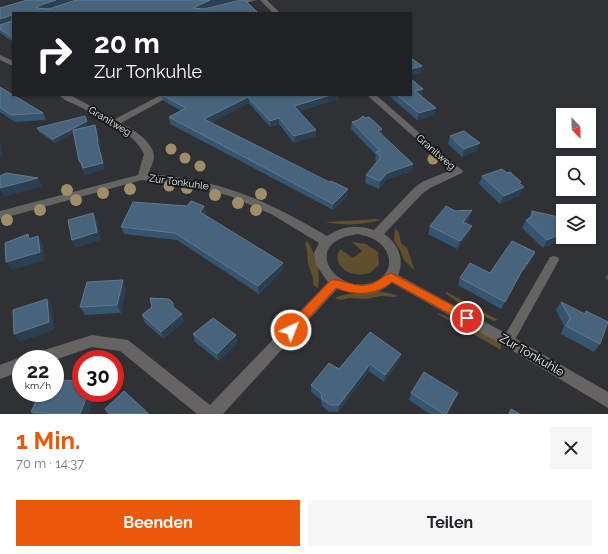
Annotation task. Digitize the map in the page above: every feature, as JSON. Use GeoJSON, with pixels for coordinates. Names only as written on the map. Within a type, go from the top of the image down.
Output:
{"type":"FeatureCollection","features":[{"type":"Feature","properties":{"kind":"street"},"geometry":{"type":"LineString","coordinates":[[226,6],[254,0]]}},
{"type":"Feature","properties":{"kind":"street"},"geometry":{"type":"LineString","coordinates":[[263,0],[276,12]]}},
{"type":"Feature","properties":{"kind":"street"},"geometry":{"type":"LineString","coordinates":[[0,57],[12,63]]}},
{"type":"Feature","properties":{"kind":"street","name":"Granitweg"},"geometry":{"type":"LineString","coordinates":[[65,96],[115,122],[143,143],[148,149],[150,155],[142,177]]}},
{"type":"Feature","properties":{"kind":"street"},"geometry":{"type":"LineString","coordinates":[[115,122],[166,96]]}},
{"type":"Feature","properties":{"kind":"street","name":"Granitweg"},"geometry":{"type":"LineString","coordinates":[[372,96],[458,171],[426,185],[418,191],[376,235]]}},
{"type":"Feature","properties":{"kind":"street","name":"Zur Tonkuhle"},"geometry":{"type":"LineString","coordinates":[[0,215],[142,177],[188,182],[219,188],[265,206],[326,241]]}},
{"type":"Feature","properties":{"kind":"street"},"geometry":{"type":"LineString","coordinates":[[358,230],[376,235],[387,243],[395,253],[396,265],[391,277],[381,285],[366,290],[350,289],[335,283],[325,273],[320,262],[320,251],[326,241],[340,232],[358,230]]}},
{"type":"Feature","properties":{"kind":"street","name":"Zur Tonkuhle"},"geometry":{"type":"LineString","coordinates":[[391,277],[508,341],[608,400]]}},
{"type":"Feature","properties":{"kind":"street"},"geometry":{"type":"LineString","coordinates":[[64,350],[92,341],[123,345],[211,414],[335,283]]}},
{"type":"Feature","properties":{"kind":"street"},"geometry":{"type":"LineString","coordinates":[[0,372],[12,367]]}},
{"type":"Feature","properties":{"kind":"lane"},"geometry":{"type":"LineString","coordinates":[[508,341],[554,260]]}},
{"type":"Feature","properties":{"kind":"shaded area"},"geometry":{"type":"Polygon","coordinates":[[[381,220],[353,224],[325,222],[381,220]]]}},
{"type":"Feature","properties":{"kind":"shaded area"},"geometry":{"type":"Polygon","coordinates":[[[395,228],[399,233],[401,243],[407,248],[415,271],[404,260],[394,240],[395,228]]]}},
{"type":"Feature","properties":{"kind":"shaded area"},"geometry":{"type":"Polygon","coordinates":[[[307,241],[317,263],[319,276],[318,288],[313,285],[305,244],[307,241]]]}},
{"type":"Feature","properties":{"kind":"shaded area"},"geometry":{"type":"Polygon","coordinates":[[[352,242],[366,244],[378,252],[379,265],[371,272],[365,274],[352,273],[341,267],[338,262],[340,249],[353,258],[362,251],[352,242]]]}},
{"type":"Feature","properties":{"kind":"shaded area"},"geometry":{"type":"Polygon","coordinates":[[[378,291],[397,295],[395,297],[381,296],[366,299],[349,298],[341,300],[334,298],[347,294],[378,291]]]}},
{"type":"Feature","properties":{"kind":"shaded area"},"geometry":{"type":"Polygon","coordinates":[[[447,292],[498,320],[494,321],[469,310],[445,293],[447,292]]]}},
{"type":"Feature","properties":{"kind":"shaded area"},"geometry":{"type":"Polygon","coordinates":[[[438,314],[486,333],[501,344],[501,350],[438,314]]]}},
{"type":"Feature","properties":{"kind":"building"},"geometry":{"type":"Polygon","coordinates":[[[27,0],[56,0],[38,6],[37,8],[49,9],[76,0],[210,0],[193,8],[204,9],[245,0],[257,12],[12,12],[12,15],[0,19],[0,8],[27,0]]]}},
{"type":"Feature","properties":{"kind":"building"},"geometry":{"type":"Polygon","coordinates":[[[12,21],[12,37],[0,29],[0,25],[12,21]]]}},
{"type":"Feature","properties":{"kind":"building"},"geometry":{"type":"Polygon","coordinates":[[[412,59],[422,66],[412,69],[412,59]]]}},
{"type":"Feature","properties":{"kind":"building"},"geometry":{"type":"Polygon","coordinates":[[[412,80],[423,89],[415,91],[436,108],[419,113],[398,96],[412,96],[412,80]]]}},
{"type":"Feature","properties":{"kind":"building"},"geometry":{"type":"Polygon","coordinates":[[[0,87],[12,94],[12,96],[15,96],[43,113],[11,115],[0,107],[0,87]]]}},
{"type":"Feature","properties":{"kind":"building"},"geometry":{"type":"Polygon","coordinates":[[[164,96],[328,96],[294,106],[316,130],[294,136],[279,118],[270,121],[248,97],[204,119],[329,182],[331,181],[348,189],[333,204],[169,117],[186,108],[164,96]]]}},
{"type":"Feature","properties":{"kind":"building"},"geometry":{"type":"Polygon","coordinates":[[[85,116],[87,121],[53,139],[37,128],[85,116]]]}},
{"type":"Feature","properties":{"kind":"building"},"geometry":{"type":"Polygon","coordinates":[[[363,116],[365,118],[369,117],[382,129],[378,131],[413,164],[387,173],[380,181],[366,175],[381,157],[376,152],[380,151],[352,122],[363,116]]]}},
{"type":"Feature","properties":{"kind":"building"},"geometry":{"type":"Polygon","coordinates":[[[95,125],[97,141],[103,163],[83,168],[81,162],[79,161],[73,130],[95,125]]]}},
{"type":"Feature","properties":{"kind":"building"},"geometry":{"type":"Polygon","coordinates":[[[464,131],[480,143],[464,149],[450,136],[464,131]]]}},
{"type":"Feature","properties":{"kind":"building"},"geometry":{"type":"Polygon","coordinates":[[[502,169],[507,173],[510,172],[521,182],[519,183],[524,187],[504,196],[482,176],[502,169]]]}},
{"type":"Feature","properties":{"kind":"building"},"geometry":{"type":"Polygon","coordinates":[[[6,173],[38,178],[0,188],[0,176],[6,173]]]}},
{"type":"Feature","properties":{"kind":"building"},"geometry":{"type":"Polygon","coordinates":[[[191,201],[204,206],[200,212],[283,263],[258,286],[175,233],[121,227],[133,202],[187,206],[191,201]]]}},
{"type":"Feature","properties":{"kind":"building"},"geometry":{"type":"Polygon","coordinates":[[[446,206],[455,211],[472,210],[463,222],[472,226],[460,241],[430,226],[446,206]]]}},
{"type":"Feature","properties":{"kind":"building"},"geometry":{"type":"Polygon","coordinates":[[[532,211],[556,216],[556,236],[547,240],[526,220],[532,217],[532,211]]]}},
{"type":"Feature","properties":{"kind":"building"},"geometry":{"type":"Polygon","coordinates":[[[93,213],[97,232],[72,240],[68,220],[93,213]]]}},
{"type":"Feature","properties":{"kind":"building"},"geometry":{"type":"Polygon","coordinates":[[[28,234],[29,239],[38,236],[40,252],[6,262],[5,243],[28,234]]]}},
{"type":"Feature","properties":{"kind":"building"},"geometry":{"type":"Polygon","coordinates":[[[512,241],[535,252],[527,264],[526,263],[505,302],[460,278],[470,263],[490,273],[512,241]]]}},
{"type":"Feature","properties":{"kind":"building"},"geometry":{"type":"Polygon","coordinates":[[[123,280],[117,305],[80,307],[87,282],[123,280]]]}},
{"type":"Feature","properties":{"kind":"building"},"geometry":{"type":"Polygon","coordinates":[[[150,298],[169,299],[173,303],[173,307],[182,314],[161,332],[142,315],[152,307],[150,298]]]}},
{"type":"Feature","properties":{"kind":"building"},"geometry":{"type":"Polygon","coordinates":[[[47,299],[49,322],[14,334],[13,310],[47,299]]]}},
{"type":"Feature","properties":{"kind":"building"},"geometry":{"type":"Polygon","coordinates":[[[561,302],[585,314],[586,311],[608,322],[600,344],[566,326],[570,318],[561,302]]]}},
{"type":"Feature","properties":{"kind":"building"},"geometry":{"type":"Polygon","coordinates":[[[213,318],[236,335],[217,354],[193,334],[213,318]]]}},
{"type":"Feature","properties":{"kind":"building"},"geometry":{"type":"Polygon","coordinates":[[[370,332],[401,354],[385,375],[370,364],[339,405],[330,405],[322,399],[321,393],[311,385],[329,363],[339,369],[370,332]]]}},
{"type":"Feature","properties":{"kind":"building"},"geometry":{"type":"Polygon","coordinates":[[[424,372],[458,393],[446,414],[411,393],[424,372]]]}},
{"type":"Feature","properties":{"kind":"building"},"geometry":{"type":"Polygon","coordinates":[[[64,380],[72,381],[72,402],[85,402],[80,414],[31,412],[36,402],[64,402],[64,380]]]}},
{"type":"Feature","properties":{"kind":"building"},"geometry":{"type":"Polygon","coordinates":[[[124,391],[149,414],[109,414],[105,409],[112,402],[124,402],[124,391]]]}},
{"type":"Feature","properties":{"kind":"building"},"geometry":{"type":"Polygon","coordinates":[[[511,409],[520,414],[509,414],[511,409]]]}},
{"type":"Feature","properties":{"kind":"route"},"geometry":{"type":"LineString","coordinates":[[291,330],[335,283],[350,289],[366,290],[381,285],[391,277],[467,318]]}}]}
